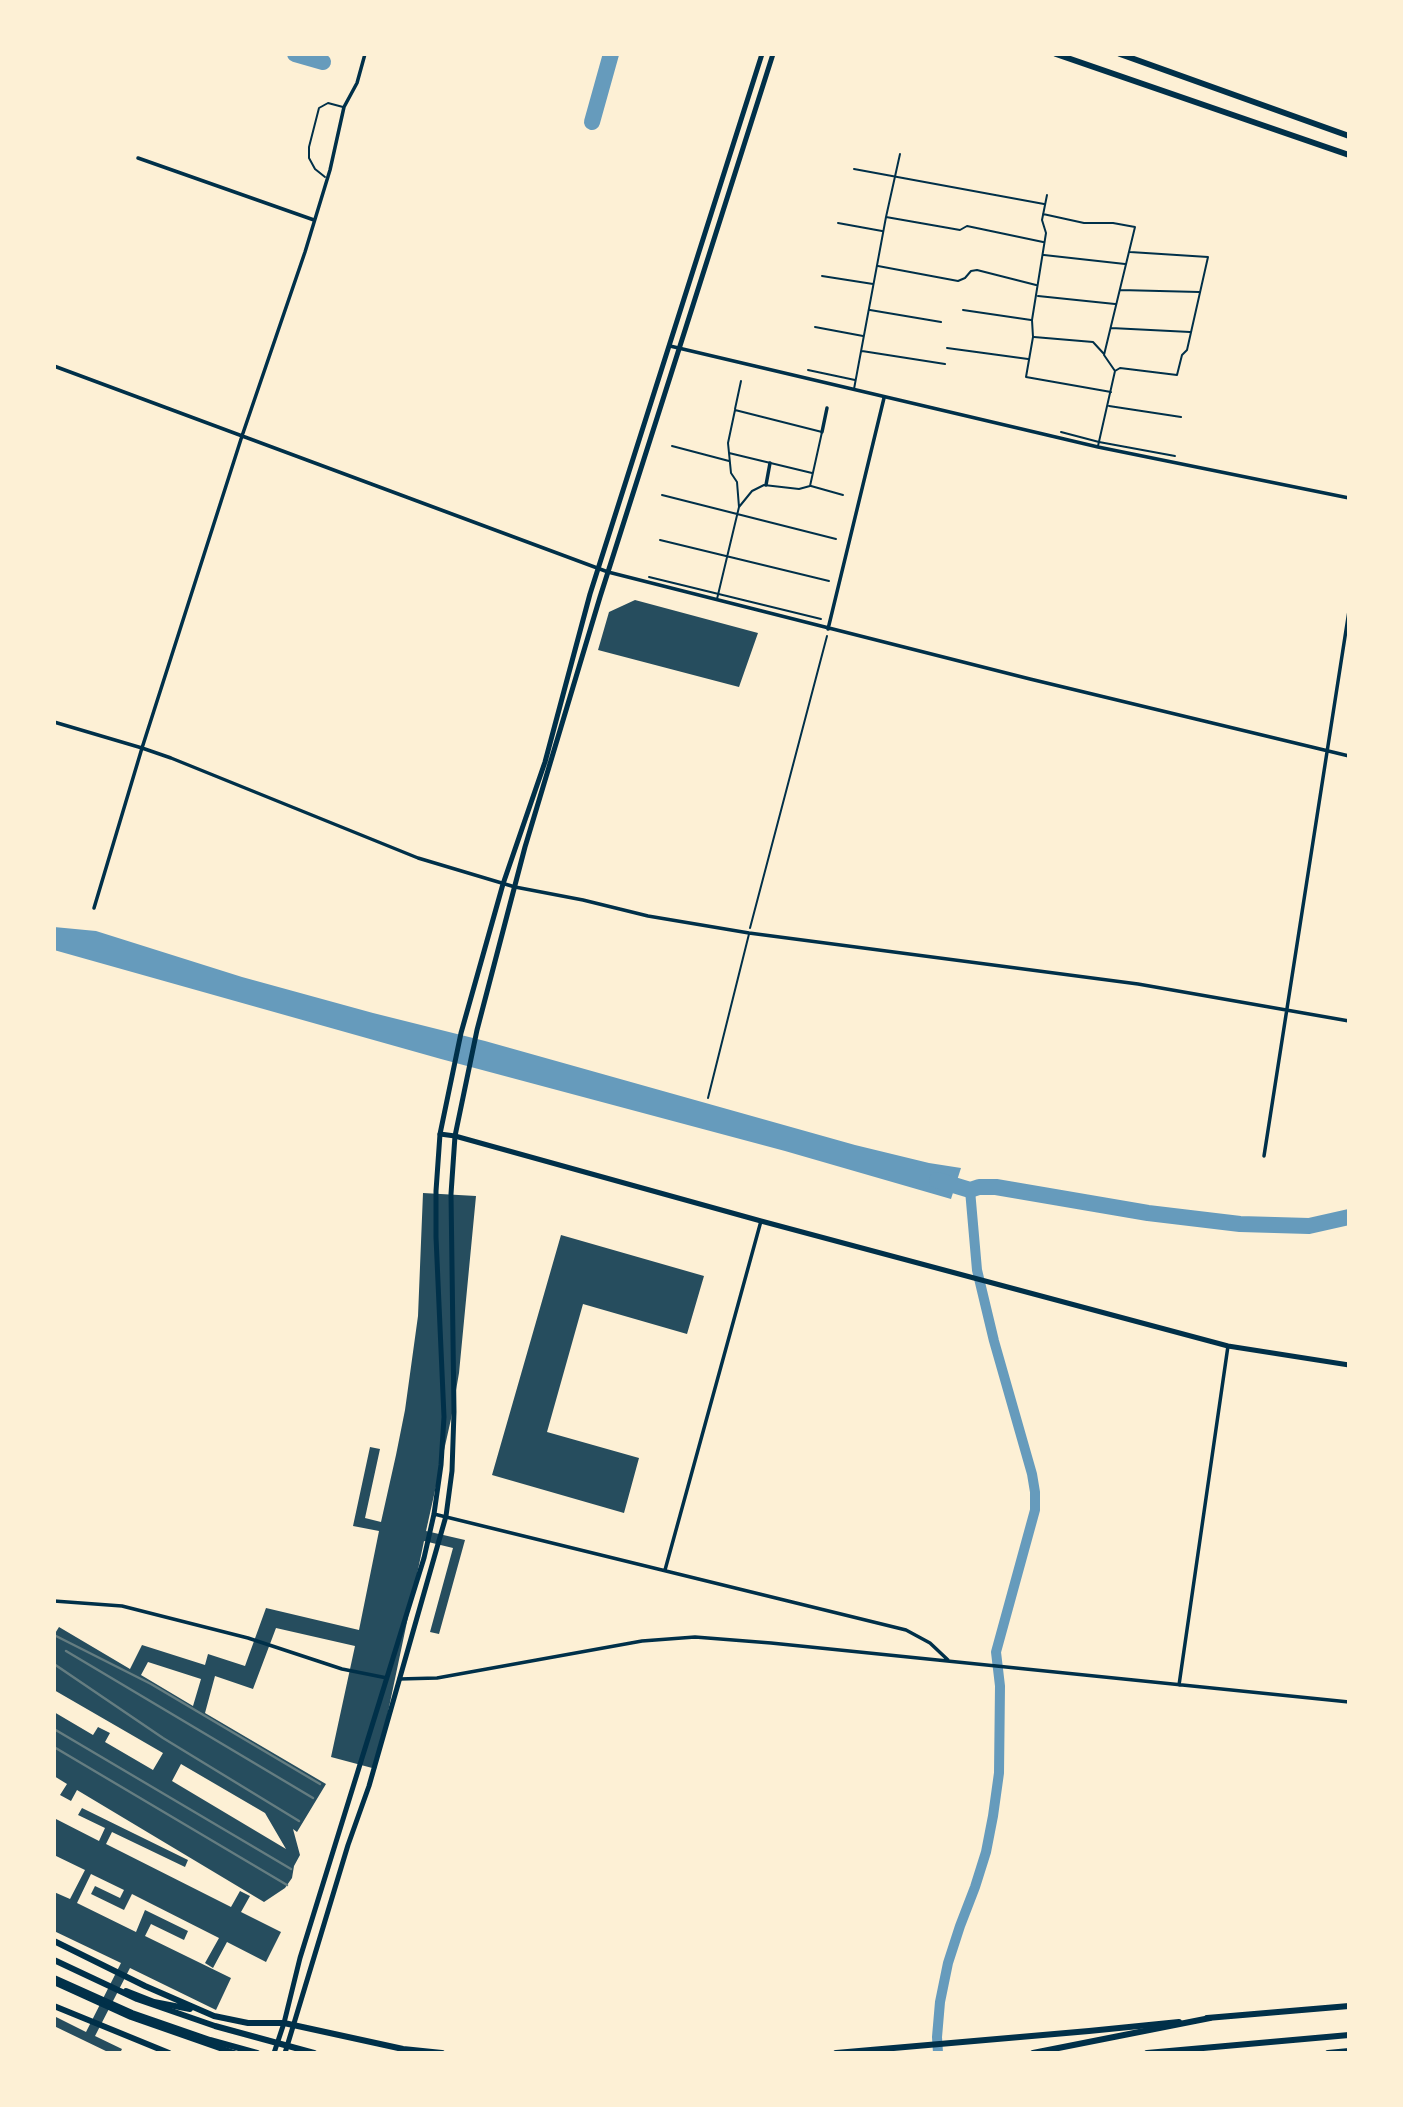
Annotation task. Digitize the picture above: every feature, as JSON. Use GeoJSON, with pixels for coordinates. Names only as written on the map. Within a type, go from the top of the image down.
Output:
{"type":"FeatureCollection","features":[{"type":"Feature","properties":{"kind":"main road"},"geometry":{"type":"LineString","coordinates":[[274,2053],[300,1958],[424,1558],[434,1514],[444,1417],[436,1191],[440,1134],[461,1033],[503,884],[545,762],[598,569],[761,54]]}},
{"type":"Feature","properties":{"kind":"main road"},"geometry":{"type":"LineString","coordinates":[[285,2053],[348,1845],[369,1786],[446,1517],[452,1471],[454,1412],[451,1194],[456,1136],[476,1036],[525,848],[608,572],[773,54]]}},
{"type":"Feature","properties":{"kind":"main road"},"geometry":{"type":"LineString","coordinates":[[1056,54],[1349,155]]}},
{"type":"Feature","properties":{"kind":"main road"},"geometry":{"type":"LineString","coordinates":[[1120,54],[1349,136]]}},
{"type":"Feature","properties":{"kind":"main road"},"geometry":{"type":"LineString","coordinates":[[440,1134],[456,1136],[1228,1346],[1349,1365]]}},
{"type":"Feature","properties":{"kind":"main road"},"geometry":{"type":"LineString","coordinates":[[387,1678],[399,1679]]}},
{"type":"Feature","properties":{"kind":"main road"},"geometry":{"type":"LineString","coordinates":[[54,1941],[202,2011]]}},
{"type":"Feature","properties":{"kind":"main road"},"geometry":{"type":"LineString","coordinates":[[54,1958],[154,2001],[248,2023],[284,2023],[403,2049],[442,2053]]}},
{"type":"Feature","properties":{"kind":"main road"},"geometry":{"type":"LineString","coordinates":[[54,1958],[137,1999],[215,2026],[314,2053]]}},
{"type":"Feature","properties":{"kind":"main road"},"geometry":{"type":"LineString","coordinates":[[54,1980],[131,2017],[234,2053]]}},
{"type":"Feature","properties":{"kind":"main road"},"geometry":{"type":"LineString","coordinates":[[54,1980],[132,2013],[257,2053]]}},
{"type":"Feature","properties":{"kind":"main road"},"geometry":{"type":"LineString","coordinates":[[54,2006],[169,2053]]}},
{"type":"Feature","properties":{"kind":"main road"},"geometry":{"type":"LineString","coordinates":[[836,2053],[1349,2006]]}},
{"type":"Feature","properties":{"kind":"main road"},"geometry":{"type":"LineString","coordinates":[[1033,2053],[1210,2018]]}},
{"type":"Feature","properties":{"kind":"main road"},"geometry":{"type":"LineString","coordinates":[[1147,2053],[1349,2035]]}},
{"type":"Feature","properties":{"kind":"main road"},"geometry":{"type":"LineString","coordinates":[[1328,2053],[1349,2051]]}},
{"type":"Feature","properties":{"kind":"street"},"geometry":{"type":"LineString","coordinates":[[94,908],[242,436],[315,220],[344,107],[357,83],[365,54]]}},
{"type":"Feature","properties":{"kind":"street"},"geometry":{"type":"LineString","coordinates":[[138,158],[315,220]]}},
{"type":"Feature","properties":{"kind":"street"},"geometry":{"type":"LineString","coordinates":[[670,346],[884,398],[1349,498]]}},
{"type":"Feature","properties":{"kind":"street"},"geometry":{"type":"LineString","coordinates":[[54,366],[598,569],[828,629],[1349,756]]}},
{"type":"Feature","properties":{"kind":"street"},"geometry":{"type":"LineString","coordinates":[[828,629],[884,398]]}},
{"type":"Feature","properties":{"kind":"street"},"geometry":{"type":"LineString","coordinates":[[822,432],[827,408]]}},
{"type":"Feature","properties":{"kind":"street"},"geometry":{"type":"LineString","coordinates":[[766,485],[771,463]]}},
{"type":"Feature","properties":{"kind":"street"},"geometry":{"type":"LineString","coordinates":[[1264,1156],[1349,611]]}},
{"type":"Feature","properties":{"kind":"street"},"geometry":{"type":"LineString","coordinates":[[54,722],[142,748],[229,780],[418,859],[515,887],[648,916],[749,933],[1138,984],[1349,1021]]}},
{"type":"Feature","properties":{"kind":"street"},"geometry":{"type":"LineString","coordinates":[[665,1570],[761,1221]]}},
{"type":"Feature","properties":{"kind":"street"},"geometry":{"type":"LineString","coordinates":[[1179,1685],[1228,1346]]}},
{"type":"Feature","properties":{"kind":"street"},"geometry":{"type":"LineString","coordinates":[[434,1514],[906,1630],[930,1643],[950,1661]]}},
{"type":"Feature","properties":{"kind":"street"},"geometry":{"type":"LineString","coordinates":[[54,1601],[122,1605],[248,1638],[342,1669],[387,1678]]}},
{"type":"Feature","properties":{"kind":"street"},"geometry":{"type":"LineString","coordinates":[[399,1679],[437,1678],[642,1641],[681,1638],[733,1640],[1349,1702]]}},
{"type":"Feature","properties":{"kind":"lane"},"geometry":{"type":"LineString","coordinates":[[327,179],[311,164],[309,147],[319,108],[328,103],[344,107]]}},
{"type":"Feature","properties":{"kind":"lane"},"geometry":{"type":"LineString","coordinates":[[854,390],[900,154]]}},
{"type":"Feature","properties":{"kind":"lane"},"geometry":{"type":"LineString","coordinates":[[854,169],[1045,204]]}},
{"type":"Feature","properties":{"kind":"lane"},"geometry":{"type":"LineString","coordinates":[[1047,195],[1042,220],[1046,233],[1038,296],[1032,320],[1033,337],[1027,377],[1111,392]]}},
{"type":"Feature","properties":{"kind":"lane"},"geometry":{"type":"LineString","coordinates":[[1043,214],[1084,223],[1113,223],[1135,228],[1104,355]]}},
{"type":"Feature","properties":{"kind":"lane"},"geometry":{"type":"LineString","coordinates":[[886,217],[960,230],[967,226],[1045,242]]}},
{"type":"Feature","properties":{"kind":"lane"},"geometry":{"type":"LineString","coordinates":[[838,223],[883,231]]}},
{"type":"Feature","properties":{"kind":"lane"},"geometry":{"type":"LineString","coordinates":[[1115,371],[1120,368],[1177,375],[1182,355],[1187,350],[1208,257],[1129,252]]}},
{"type":"Feature","properties":{"kind":"lane"},"geometry":{"type":"LineString","coordinates":[[1042,255],[1126,264]]}},
{"type":"Feature","properties":{"kind":"lane"},"geometry":{"type":"LineString","coordinates":[[877,266],[958,281],[971,271],[977,270],[1038,285]]}},
{"type":"Feature","properties":{"kind":"lane"},"geometry":{"type":"LineString","coordinates":[[822,276],[874,284]]}},
{"type":"Feature","properties":{"kind":"lane"},"geometry":{"type":"LineString","coordinates":[[1120,290],[1200,292]]}},
{"type":"Feature","properties":{"kind":"lane"},"geometry":{"type":"LineString","coordinates":[[1038,296],[1116,304]]}},
{"type":"Feature","properties":{"kind":"lane"},"geometry":{"type":"LineString","coordinates":[[869,309],[941,322]]}},
{"type":"Feature","properties":{"kind":"lane"},"geometry":{"type":"LineString","coordinates":[[963,310],[1032,320]]}},
{"type":"Feature","properties":{"kind":"lane"},"geometry":{"type":"LineString","coordinates":[[815,327],[864,336]]}},
{"type":"Feature","properties":{"kind":"lane"},"geometry":{"type":"LineString","coordinates":[[1110,328],[1191,332]]}},
{"type":"Feature","properties":{"kind":"lane"},"geometry":{"type":"LineString","coordinates":[[1033,337],[1093,342],[1115,371],[1098,445]]}},
{"type":"Feature","properties":{"kind":"lane"},"geometry":{"type":"LineString","coordinates":[[947,348],[1029,359]]}},
{"type":"Feature","properties":{"kind":"lane"},"geometry":{"type":"LineString","coordinates":[[861,350],[944,364]]}},
{"type":"Feature","properties":{"kind":"lane"},"geometry":{"type":"LineString","coordinates":[[808,370],[856,380]]}},
{"type":"Feature","properties":{"kind":"lane"},"geometry":{"type":"LineString","coordinates":[[717,600],[739,507],[737,482],[730,461],[729,433],[741,381]]}},
{"type":"Feature","properties":{"kind":"lane"},"geometry":{"type":"LineString","coordinates":[[1108,406],[1181,417]]}},
{"type":"Feature","properties":{"kind":"lane"},"geometry":{"type":"LineString","coordinates":[[735,410],[822,432],[810,486]]}},
{"type":"Feature","properties":{"kind":"lane"},"geometry":{"type":"LineString","coordinates":[[1061,432],[1098,445],[1175,456]]}},
{"type":"Feature","properties":{"kind":"lane"},"geometry":{"type":"LineString","coordinates":[[672,446],[730,461]]}},
{"type":"Feature","properties":{"kind":"lane"},"geometry":{"type":"LineString","coordinates":[[729,453],[813,474]]}},
{"type":"Feature","properties":{"kind":"lane"},"geometry":{"type":"LineString","coordinates":[[739,507],[752,491],[766,485],[799,489],[810,486],[843,495]]}},
{"type":"Feature","properties":{"kind":"lane"},"geometry":{"type":"LineString","coordinates":[[662,495],[836,539]]}},
{"type":"Feature","properties":{"kind":"lane"},"geometry":{"type":"LineString","coordinates":[[660,540],[829,581]]}},
{"type":"Feature","properties":{"kind":"lane"},"geometry":{"type":"LineString","coordinates":[[649,577],[821,619]]}},
{"type":"Feature","properties":{"kind":"lane"},"geometry":{"type":"LineString","coordinates":[[708,1098],[749,933]]}},
{"type":"Feature","properties":{"kind":"path"},"geometry":{"type":"LineString","coordinates":[[749,933],[828,629]]}},
{"type":"Feature","properties":{"kind":"water"},"geometry":{"type":"Polygon","coordinates":[[[54,927],[96,931],[242,977],[373,1013],[485,1041],[855,1145],[961,1168],[951,1199],[54,950],[54,927]]]}},
{"type":"Feature","properties":{"kind":"building"},"geometry":{"type":"Polygon","coordinates":[[[635,600],[758,633],[739,687],[598,650],[609,612],[635,600]]]}},
{"type":"Feature","properties":{"kind":"building"},"geometry":{"type":"Polygon","coordinates":[[[423,1193],[476,1196],[459,1373],[426,1531],[465,1540],[439,1634],[430,1632],[453,1548],[424,1541],[376,1769],[331,1757],[355,1646],[276,1628],[253,1689],[215,1676],[205,1713],[326,1784],[297,1832],[293,1829],[300,1855],[292,1878],[285,1888],[264,1902],[77,1790],[71,1801],[60,1795],[67,1784],[54,1776],[54,1712],[93,1735],[98,1727],[110,1733],[105,1742],[153,1770],[163,1753],[54,1690],[54,1635],[59,1627],[130,1669],[142,1645],[205,1665],[208,1654],[245,1666],[266,1608],[359,1630],[379,1531],[353,1526],[370,1447],[380,1449],[365,1518],[381,1522],[405,1410],[418,1316],[423,1193]],[[148,1662],[141,1675],[193,1706],[201,1679],[148,1662]],[[181,1764],[172,1781],[286,1849],[265,1813],[181,1764]]]}},
{"type":"Feature","properties":{"kind":"building"},"geometry":{"type":"Polygon","coordinates":[[[561,1235],[704,1276],[687,1334],[583,1304],[547,1432],[639,1458],[624,1513],[492,1475],[561,1235]]]}},
{"type":"Feature","properties":{"kind":"building"},"geometry":{"type":"Polygon","coordinates":[[[82,1808],[188,1860],[185,1867],[112,1832],[106,1844],[231,1907],[240,1891],[250,1896],[241,1912],[281,1932],[266,1962],[227,1942],[213,1968],[205,1963],[219,1938],[132,1894],[124,1910],[91,1894],[95,1886],[120,1898],[124,1890],[91,1874],[77,1903],[136,1932],[145,1910],[188,1931],[184,1940],[151,1924],[145,1936],[231,1978],[216,2010],[130,1968],[95,2036],[122,2049],[120,2053],[110,2053],[54,2026],[54,2016],[86,2032],[121,1963],[54,1931],[54,1892],[70,1899],[85,1870],[54,1855],[54,1818],[99,1841],[105,1828],[78,1815],[82,1808]]]}},
{"type":"Feature","properties":{"kind":"waterway"},"geometry":{"type":"LineString","coordinates":[[295,54],[323,62]]}},
{"type":"Feature","properties":{"kind":"waterway"},"geometry":{"type":"LineString","coordinates":[[592,122],[611,54]]}},
{"type":"Feature","properties":{"kind":"waterway"},"geometry":{"type":"LineString","coordinates":[[937,1180],[970,1190],[996,1187],[1148,1213],[1240,1224],[1309,1226],[1349,1217]]}},
{"type":"Feature","properties":{"kind":"waterway"},"geometry":{"type":"LineString","coordinates":[[938,2053],[940,2002],[948,1963],[986,1852],[993,1816],[999,1773],[1000,1686],[996,1652],[1035,1510],[1032,1474],[977,1270],[970,1190]]}},
{"type":"Feature","properties":{"kind":"railway"},"geometry":{"type":"LineString","coordinates":[[54,1635],[151,1684],[320,1784]]}},
{"type":"Feature","properties":{"kind":"railway"},"geometry":{"type":"LineString","coordinates":[[66,1651],[313,1798]]}},
{"type":"Feature","properties":{"kind":"railway"},"geometry":{"type":"LineString","coordinates":[[54,1664],[163,1738],[299,1821]]}},
{"type":"Feature","properties":{"kind":"railway"},"geometry":{"type":"LineString","coordinates":[[54,1729],[291,1869]]}},
{"type":"Feature","properties":{"kind":"railway"},"geometry":{"type":"LineString","coordinates":[[54,1747],[287,1885]]}}]}
